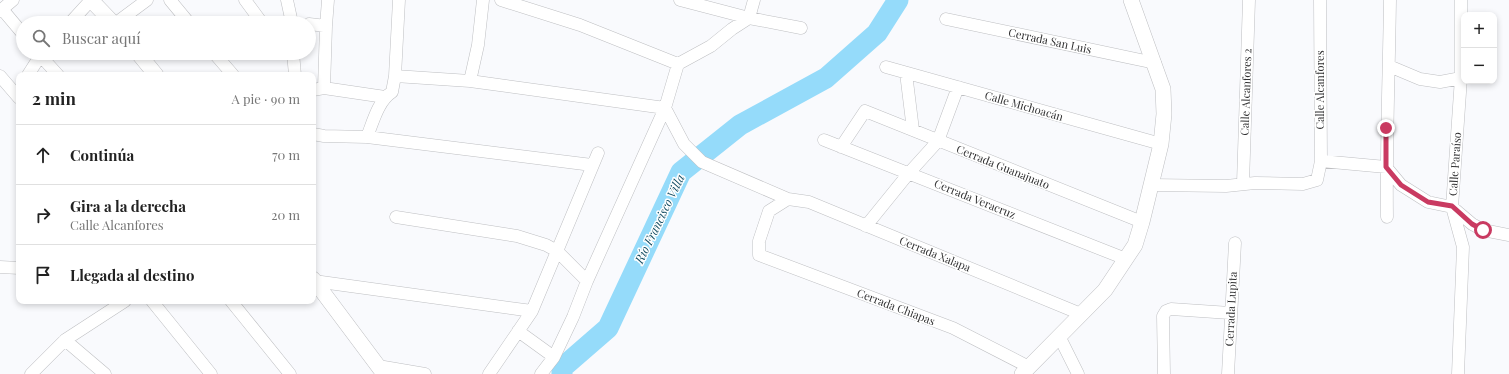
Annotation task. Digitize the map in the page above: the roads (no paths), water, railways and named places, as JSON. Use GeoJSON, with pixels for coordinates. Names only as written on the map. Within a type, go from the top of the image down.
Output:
{"type":"FeatureCollection","features":[{"type":"Feature","properties":{"kind":"main road"},"geometry":{"type":"LineString","coordinates":[[91,0],[106,16]]}},
{"type":"Feature","properties":{"kind":"main road"},"geometry":{"type":"LineString","coordinates":[[1025,370],[1105,290],[1135,245],[1142,222],[1161,144],[1164,114],[1163,89],[1155,63],[1131,0]]}},
{"type":"Feature","properties":{"kind":"main road"},"geometry":{"type":"LineString","coordinates":[[144,60],[154,72]]}},
{"type":"Feature","properties":{"kind":"main road"},"geometry":{"type":"LineString","coordinates":[[316,283],[381,370]]}},
{"type":"Feature","properties":{"kind":"street"},"geometry":{"type":"LineString","coordinates":[[13,0],[1,10],[16,26]]}},
{"type":"Feature","properties":{"kind":"street"},"geometry":{"type":"LineString","coordinates":[[76,16],[91,0]]}},
{"type":"Feature","properties":{"kind":"street"},"geometry":{"type":"LineString","coordinates":[[125,16],[147,0]]}},
{"type":"Feature","properties":{"kind":"street"},"geometry":{"type":"LineString","coordinates":[[170,0],[183,16]]}},
{"type":"Feature","properties":{"kind":"street"},"geometry":{"type":"LineString","coordinates":[[245,0],[257,16]]}},
{"type":"Feature","properties":{"kind":"street"},"geometry":{"type":"LineString","coordinates":[[287,0],[293,16]]}},
{"type":"Feature","properties":{"kind":"street"},"geometry":{"type":"LineString","coordinates":[[328,0],[319,89],[385,97]]}},
{"type":"Feature","properties":{"kind":"street"},"geometry":{"type":"LineString","coordinates":[[367,137],[385,97],[392,92],[395,76],[399,0]]}},
{"type":"Feature","properties":{"kind":"street"},"geometry":{"type":"LineString","coordinates":[[470,82],[478,45],[483,0]]}},
{"type":"Feature","properties":{"kind":"street"},"geometry":{"type":"LineString","coordinates":[[501,0],[580,25],[678,64]]}},
{"type":"Feature","properties":{"kind":"street"},"geometry":{"type":"LineString","coordinates":[[680,0],[749,18],[801,28]]}},
{"type":"Feature","properties":{"kind":"street"},"geometry":{"type":"LineString","coordinates":[[541,374],[554,357],[573,317],[587,281],[665,108],[678,64],[711,46],[732,29],[749,18],[754,0]]}},
{"type":"Feature","properties":{"kind":"street","name":"Calle Alcanfores 2"},"geometry":{"type":"LineString","coordinates":[[1243,183],[1249,0]]}},
{"type":"Feature","properties":{"kind":"street","name":"Calle Alcanfores"},"geometry":{"type":"LineString","coordinates":[[1243,183],[1303,184],[1317,180],[1321,160],[1320,0]]}},
{"type":"Feature","properties":{"kind":"street"},"geometry":{"type":"LineString","coordinates":[[1387,217],[1386,167],[1390,0]]}},
{"type":"Feature","properties":{"kind":"street","name":"Calle Paraíso"},"geometry":{"type":"LineString","coordinates":[[1461,0],[1461,48]]}},
{"type":"Feature","properties":{"kind":"street","name":"Cerrada San Luis"},"geometry":{"type":"LineString","coordinates":[[946,19],[1155,63]]}},
{"type":"Feature","properties":{"kind":"street"},"geometry":{"type":"LineString","coordinates":[[316,25],[326,26]]}},
{"type":"Feature","properties":{"kind":"street"},"geometry":{"type":"LineString","coordinates":[[30,72],[37,60]]}},
{"type":"Feature","properties":{"kind":"street"},"geometry":{"type":"LineString","coordinates":[[45,60],[55,72]]}},
{"type":"Feature","properties":{"kind":"street"},"geometry":{"type":"LineString","coordinates":[[220,60],[230,72]]}},
{"type":"Feature","properties":{"kind":"street"},"geometry":{"type":"LineString","coordinates":[[1389,66],[1420,79],[1440,82],[1461,78]]}},
{"type":"Feature","properties":{"kind":"street","name":"Calle Michoacán"},"geometry":{"type":"LineString","coordinates":[[886,67],[1161,144]]}},
{"type":"Feature","properties":{"kind":"street"},"geometry":{"type":"LineString","coordinates":[[906,73],[913,130]]}},
{"type":"Feature","properties":{"kind":"street"},"geometry":{"type":"LineString","coordinates":[[0,76],[16,92]]}},
{"type":"Feature","properties":{"kind":"street"},"geometry":{"type":"LineString","coordinates":[[395,76],[470,82],[665,108]]}},
{"type":"Feature","properties":{"kind":"street","name":"Calle Paraíso"},"geometry":{"type":"LineString","coordinates":[[1458,374],[1463,247],[1452,206],[1461,78]]}},
{"type":"Feature","properties":{"kind":"street"},"geometry":{"type":"LineString","coordinates":[[866,226],[909,173],[938,141],[958,87]]}},
{"type":"Feature","properties":{"kind":"street","name":"Cerrada Xalapa"},"geometry":{"type":"LineString","coordinates":[[665,108],[684,144],[702,162],[788,199],[809,202],[1081,314]]}},
{"type":"Feature","properties":{"kind":"street","name":"Cerrada Guanajuato"},"geometry":{"type":"LineString","coordinates":[[841,146],[865,111],[1142,222]]}},
{"type":"Feature","properties":{"kind":"street"},"geometry":{"type":"LineString","coordinates":[[316,135],[367,137],[592,165]]}},
{"type":"Feature","properties":{"kind":"street","name":"Cerrada Veracruz"},"geometry":{"type":"LineString","coordinates":[[824,140],[1126,259]]}},
{"type":"Feature","properties":{"kind":"street"},"geometry":{"type":"LineString","coordinates":[[489,374],[532,311],[598,153]]}},
{"type":"Feature","properties":{"kind":"street"},"geometry":{"type":"LineString","coordinates":[[1321,160],[1386,167],[1401,185],[1428,202],[1452,206],[1472,224],[1483,230],[1509,235]]}},
{"type":"Feature","properties":{"kind":"street"},"geometry":{"type":"LineString","coordinates":[[1151,184],[1226,186],[1243,183]]}},
{"type":"Feature","properties":{"kind":"street","name":"Cerrada Chiapas"},"geometry":{"type":"LineString","coordinates":[[788,199],[769,211],[759,241],[759,254],[953,328],[1025,370]]}},
{"type":"Feature","properties":{"kind":"street"},"geometry":{"type":"LineString","coordinates":[[396,217],[518,236],[546,245],[557,251],[587,281]]}},
{"type":"Feature","properties":{"kind":"street","name":"Cerrada Lupita"},"geometry":{"type":"LineString","coordinates":[[1228,374],[1230,313],[1235,243]]}},
{"type":"Feature","properties":{"kind":"street"},"geometry":{"type":"LineString","coordinates":[[0,267],[16,268]]}},
{"type":"Feature","properties":{"kind":"street"},"geometry":{"type":"LineString","coordinates":[[316,280],[532,311]]}},
{"type":"Feature","properties":{"kind":"street"},"geometry":{"type":"LineString","coordinates":[[31,374],[65,340],[120,304]]}},
{"type":"Feature","properties":{"kind":"street"},"geometry":{"type":"LineString","coordinates":[[154,304],[211,374]]}},
{"type":"Feature","properties":{"kind":"street"},"geometry":{"type":"LineString","coordinates":[[233,304],[290,374]]}},
{"type":"Feature","properties":{"kind":"street"},"geometry":{"type":"LineString","coordinates":[[1164,374],[1163,316],[1166,312],[1171,309],[1230,313]]}},
{"type":"Feature","properties":{"kind":"street"},"geometry":{"type":"LineString","coordinates":[[518,331],[554,357]]}},
{"type":"Feature","properties":{"kind":"street"},"geometry":{"type":"LineString","coordinates":[[1059,336],[1078,374]]}},
{"type":"Feature","properties":{"kind":"street"},"geometry":{"type":"LineString","coordinates":[[65,340],[105,374]]}},
{"type":"Feature","properties":{"kind":"street"},"geometry":{"type":"LineString","coordinates":[[381,370],[425,374]]}},
{"type":"Feature","properties":{"kind":"waterway","name":"Río Francisco Villa"},"geometry":{"type":"LineString","coordinates":[[562,374],[562,368],[608,328],[681,172],[740,125],[826,78],[877,33],[898,0]]}}]}
